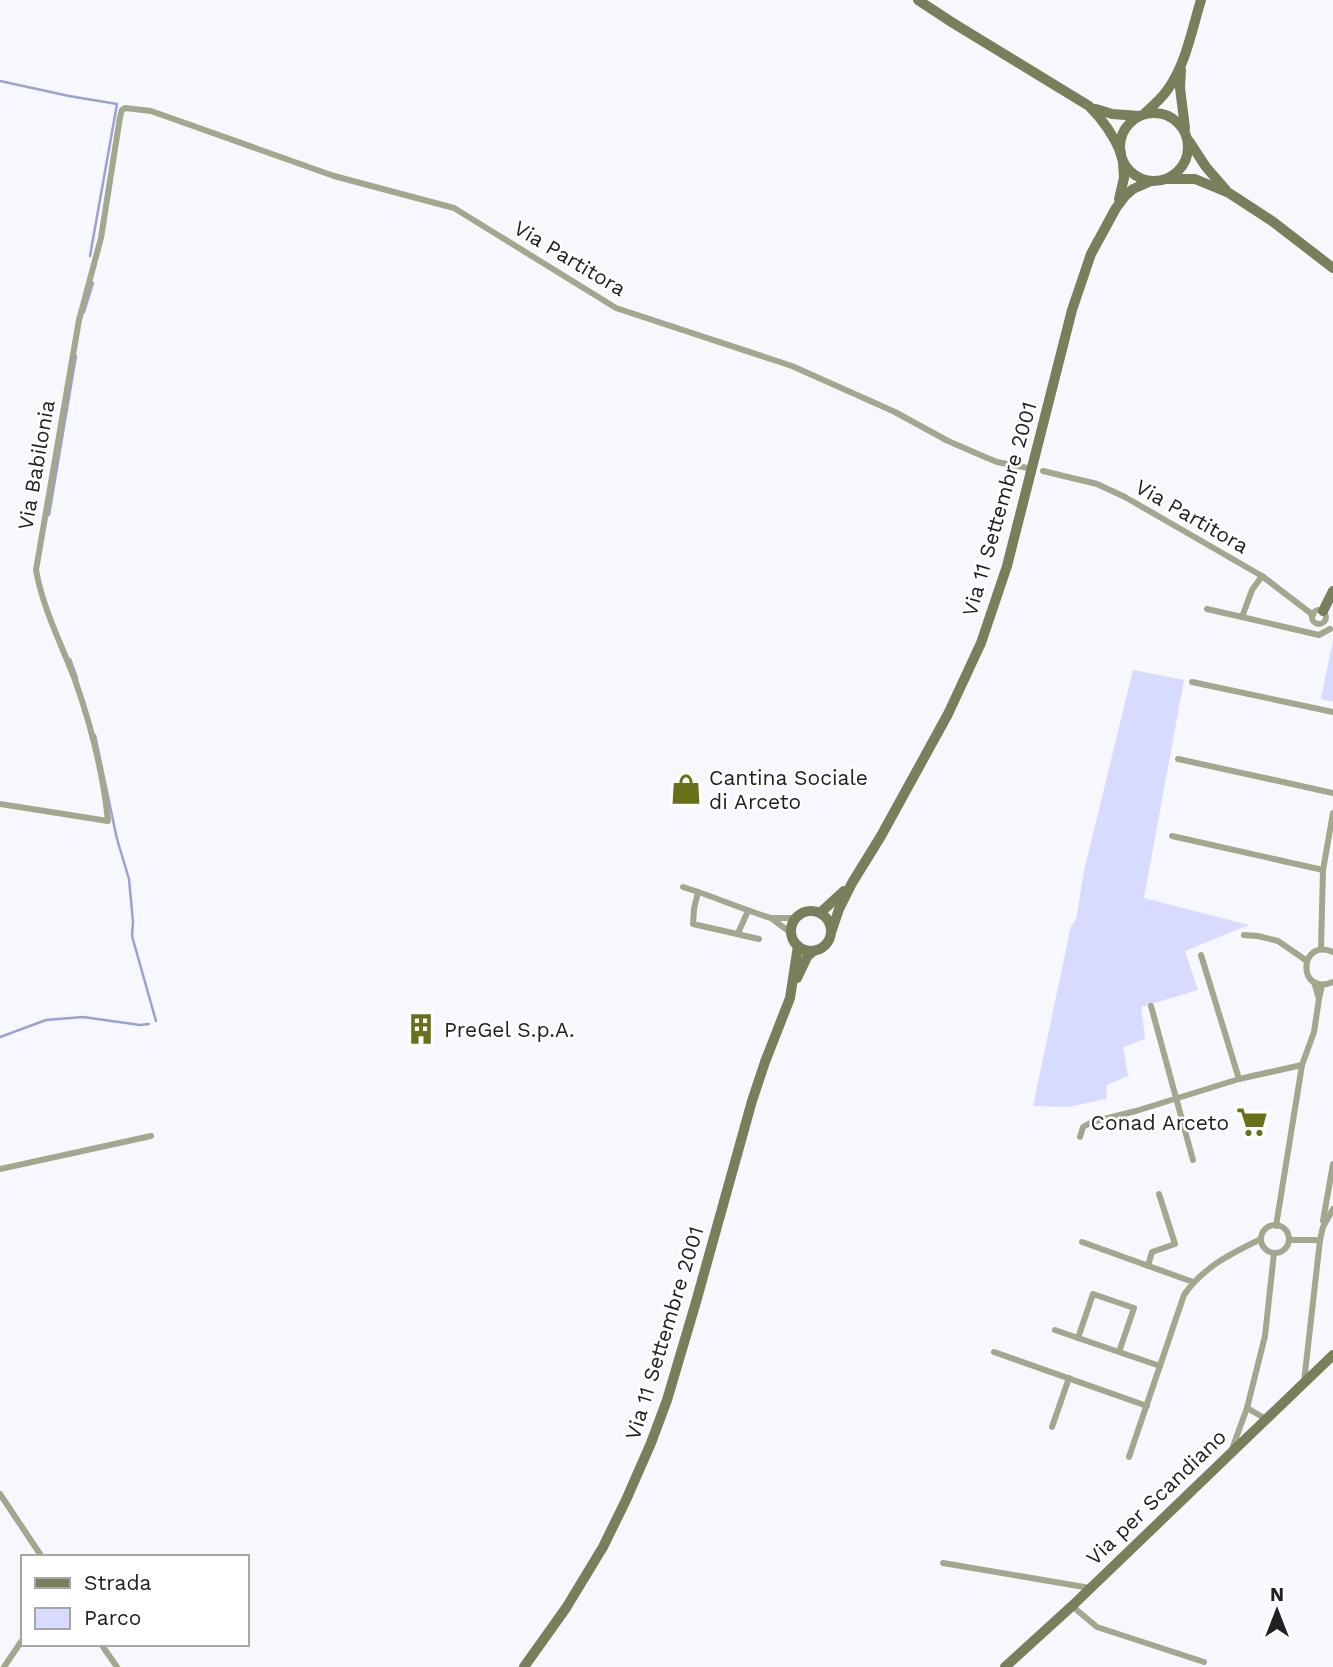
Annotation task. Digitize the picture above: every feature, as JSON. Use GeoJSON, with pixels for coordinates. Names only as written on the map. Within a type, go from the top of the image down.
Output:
{"type":"FeatureCollection","features":[{"type":"Feature","properties":{"kind":"main road"},"geometry":{"type":"LineString","coordinates":[[918,0],[1089,106],[1112,114],[1156,113],[1178,122],[1206,167],[1229,193]]}},
{"type":"Feature","properties":{"kind":"main road","name":"Via 11 Settembre 2001"},"geometry":{"type":"LineString","coordinates":[[1116,208],[1124,178],[1120,145],[1122,136],[1132,121],[1170,88],[1201,0]]}},
{"type":"Feature","properties":{"kind":"main road","name":"Via 11 Settembre 2001"},"geometry":{"type":"LineString","coordinates":[[524,1667],[566,1608],[603,1547],[652,1443],[696,1302],[752,1101],[792,988],[807,957],[813,951],[825,947],[831,937],[839,909],[852,883],[948,714],[981,643],[1038,470],[1082,277],[1091,254],[1116,208],[1133,189],[1151,181],[1165,179],[1183,165],[1187,155],[1180,88],[1182,59]]}},
{"type":"Feature","properties":{"kind":"main road"},"geometry":{"type":"LineString","coordinates":[[1089,106],[1107,125],[1131,172],[1151,181]]}},
{"type":"Feature","properties":{"kind":"main road"},"geometry":{"type":"LineString","coordinates":[[1165,179],[1195,179],[1229,193],[1272,221],[1333,268]]}},
{"type":"Feature","properties":{"kind":"main road"},"geometry":{"type":"LineString","coordinates":[[1320,616],[1333,592]]}},
{"type":"Feature","properties":{"kind":"main road","name":"Via 11 Settembre 2001"},"geometry":{"type":"LineString","coordinates":[[820,913],[852,883]]}},
{"type":"Feature","properties":{"kind":"main road"},"geometry":{"type":"LineString","coordinates":[[813,951],[808,951],[795,942],[792,925],[796,918],[808,911],[820,913],[828,919],[832,930]]}},
{"type":"Feature","properties":{"kind":"main road","name":"Via 11 Settembre 2001"},"geometry":{"type":"LineString","coordinates":[[792,988],[799,946]]}},
{"type":"Feature","properties":{"kind":"main road","name":"Via per Scandiano"},"geometry":{"type":"LineString","coordinates":[[1005,1667],[1333,1355]]}},
{"type":"Feature","properties":{"kind":"street","name":"Via Partitora"},"geometry":{"type":"LineString","coordinates":[[122,110],[125,108],[150,111],[334,176],[454,208],[615,308],[792,366],[895,412],[947,441],[997,462],[1097,484],[1125,497],[1262,576],[1320,616],[1332,630]]}},
{"type":"Feature","properties":{"kind":"street","name":"Via Babilonia"},"geometry":{"type":"LineString","coordinates":[[0,804],[108,821],[97,756],[75,680],[53,629],[36,570],[79,320],[101,238],[122,110]]}},
{"type":"Feature","properties":{"kind":"street"},"geometry":{"type":"LineString","coordinates":[[1242,617],[1252,590],[1262,576]]}},
{"type":"Feature","properties":{"kind":"street"},"geometry":{"type":"LineString","coordinates":[[1208,609],[1319,635],[1332,630]]}},
{"type":"Feature","properties":{"kind":"street"},"geometry":{"type":"LineString","coordinates":[[1192,682],[1333,712]]}},
{"type":"Feature","properties":{"kind":"street"},"geometry":{"type":"LineString","coordinates":[[1178,759],[1333,793]]}},
{"type":"Feature","properties":{"kind":"street"},"geometry":{"type":"LineString","coordinates":[[1321,949],[1324,870],[1333,813]]}},
{"type":"Feature","properties":{"kind":"street"},"geometry":{"type":"LineString","coordinates":[[1172,836],[1324,870]]}},
{"type":"Feature","properties":{"kind":"street"},"geometry":{"type":"LineString","coordinates":[[683,887],[771,918],[796,918]]}},
{"type":"Feature","properties":{"kind":"street"},"geometry":{"type":"LineString","coordinates":[[698,891],[694,923],[759,939]]}},
{"type":"Feature","properties":{"kind":"street"},"geometry":{"type":"LineString","coordinates":[[738,933],[748,911]]}},
{"type":"Feature","properties":{"kind":"street"},"geometry":{"type":"LineString","coordinates":[[771,918],[792,933]]}},
{"type":"Feature","properties":{"kind":"street"},"geometry":{"type":"LineString","coordinates":[[1244,935],[1278,942],[1307,961]]}},
{"type":"Feature","properties":{"kind":"street"},"geometry":{"type":"LineString","coordinates":[[1333,952],[1321,949],[1312,953],[1306,965],[1307,975],[1314,982],[1322,985],[1333,982]]}},
{"type":"Feature","properties":{"kind":"street"},"geometry":{"type":"LineString","coordinates":[[1201,955],[1239,1079]]}},
{"type":"Feature","properties":{"kind":"street"},"geometry":{"type":"LineString","coordinates":[[1314,982],[1318,999]]}},
{"type":"Feature","properties":{"kind":"street"},"geometry":{"type":"LineString","coordinates":[[1276,1226],[1302,1065],[1314,1032],[1322,985]]}},
{"type":"Feature","properties":{"kind":"street"},"geometry":{"type":"LineString","coordinates":[[1151,1006],[1193,1160]]}},
{"type":"Feature","properties":{"kind":"street"},"geometry":{"type":"LineString","coordinates":[[1080,1137],[1083,1127],[1092,1122],[1239,1079],[1302,1065]]}},
{"type":"Feature","properties":{"kind":"street"},"geometry":{"type":"LineString","coordinates":[[0,1169],[151,1136]]}},
{"type":"Feature","properties":{"kind":"street"},"geometry":{"type":"LineString","coordinates":[[1304,1382],[1320,1240],[1333,1164]]}},
{"type":"Feature","properties":{"kind":"street"},"geometry":{"type":"LineString","coordinates":[[1148,1266],[1152,1252],[1175,1244],[1159,1194]]}},
{"type":"Feature","properties":{"kind":"street"},"geometry":{"type":"LineString","coordinates":[[1323,1227],[1333,1209]]}},
{"type":"Feature","properties":{"kind":"street"},"geometry":{"type":"LineString","coordinates":[[1276,1226],[1287,1232],[1289,1240],[1282,1251],[1274,1253],[1266,1250],[1261,1239],[1268,1228],[1276,1226]]}},
{"type":"Feature","properties":{"kind":"street"},"geometry":{"type":"LineString","coordinates":[[1129,1457],[1184,1295],[1193,1282],[1229,1255],[1261,1239]]}},
{"type":"Feature","properties":{"kind":"street"},"geometry":{"type":"LineString","coordinates":[[1289,1240],[1320,1240]]}},
{"type":"Feature","properties":{"kind":"street"},"geometry":{"type":"LineString","coordinates":[[1082,1242],[1193,1282]]}},
{"type":"Feature","properties":{"kind":"street"},"geometry":{"type":"LineString","coordinates":[[1232,1451],[1247,1408],[1265,1336],[1274,1253]]}},
{"type":"Feature","properties":{"kind":"street"},"geometry":{"type":"LineString","coordinates":[[1078,1338],[1093,1294],[1134,1308],[1119,1352]]}},
{"type":"Feature","properties":{"kind":"street"},"geometry":{"type":"LineString","coordinates":[[1055,1330],[1160,1367]]}},
{"type":"Feature","properties":{"kind":"street"},"geometry":{"type":"LineString","coordinates":[[994,1352],[1147,1406]]}},
{"type":"Feature","properties":{"kind":"street"},"geometry":{"type":"LineString","coordinates":[[1052,1427],[1069,1378]]}},
{"type":"Feature","properties":{"kind":"street"},"geometry":{"type":"LineString","coordinates":[[1247,1408],[1266,1419]]}},
{"type":"Feature","properties":{"kind":"street"},"geometry":{"type":"LineString","coordinates":[[0,1494],[41,1555]]}},
{"type":"Feature","properties":{"kind":"street"},"geometry":{"type":"LineString","coordinates":[[943,1563],[1090,1588]]}},
{"type":"Feature","properties":{"kind":"street"},"geometry":{"type":"LineString","coordinates":[[1072,1606],[1097,1627],[1204,1662]]}},
{"type":"Feature","properties":{"kind":"street"},"geometry":{"type":"LineString","coordinates":[[4,1667],[21,1642]]}},
{"type":"Feature","properties":{"kind":"street"},"geometry":{"type":"LineString","coordinates":[[103,1646],[117,1667]]}},
{"type":"Feature","properties":{"kind":"green space"},"geometry":{"type":"Polygon","coordinates":[[[1333,640],[1333,702],[1321,699],[1333,640]]]}},
{"type":"Feature","properties":{"kind":"green space"},"geometry":{"type":"Polygon","coordinates":[[[1133,670],[1184,680],[1144,898],[1249,925],[1185,951],[1198,990],[1141,1007],[1145,1039],[1123,1047],[1128,1076],[1107,1085],[1106,1099],[1068,1107],[1033,1106],[1071,926],[1076,920],[1084,871],[1133,670]]]}},
{"type":"Feature","properties":{"kind":"waterway"},"geometry":{"type":"LineString","coordinates":[[0,81],[117,104],[90,256]]}},
{"type":"Feature","properties":{"kind":"waterway"},"geometry":{"type":"LineString","coordinates":[[84,312],[93,283]]}},
{"type":"Feature","properties":{"kind":"waterway"},"geometry":{"type":"LineString","coordinates":[[49,515],[76,356]]}},
{"type":"Feature","properties":{"kind":"waterway"},"geometry":{"type":"LineString","coordinates":[[70,659],[77,678]]}},
{"type":"Feature","properties":{"kind":"waterway"},"geometry":{"type":"LineString","coordinates":[[95,735],[117,839],[129,879],[132,936],[156,1021]]}},
{"type":"Feature","properties":{"kind":"waterway"},"geometry":{"type":"LineString","coordinates":[[0,1037],[46,1020],[83,1017],[149,1024]]}},
{"type":"Feature","properties":{"kind":"place","name":"Cantina Sociale di Arceto"},"geometry":{"type":"Point","coordinates":[686,789]}},
{"type":"Feature","properties":{"kind":"place","name":"PreGel S.p.A."},"geometry":{"type":"Point","coordinates":[421,1029]}},
{"type":"Feature","properties":{"kind":"place","name":"Conad Arceto"},"geometry":{"type":"Point","coordinates":[1252,1122]}}]}
